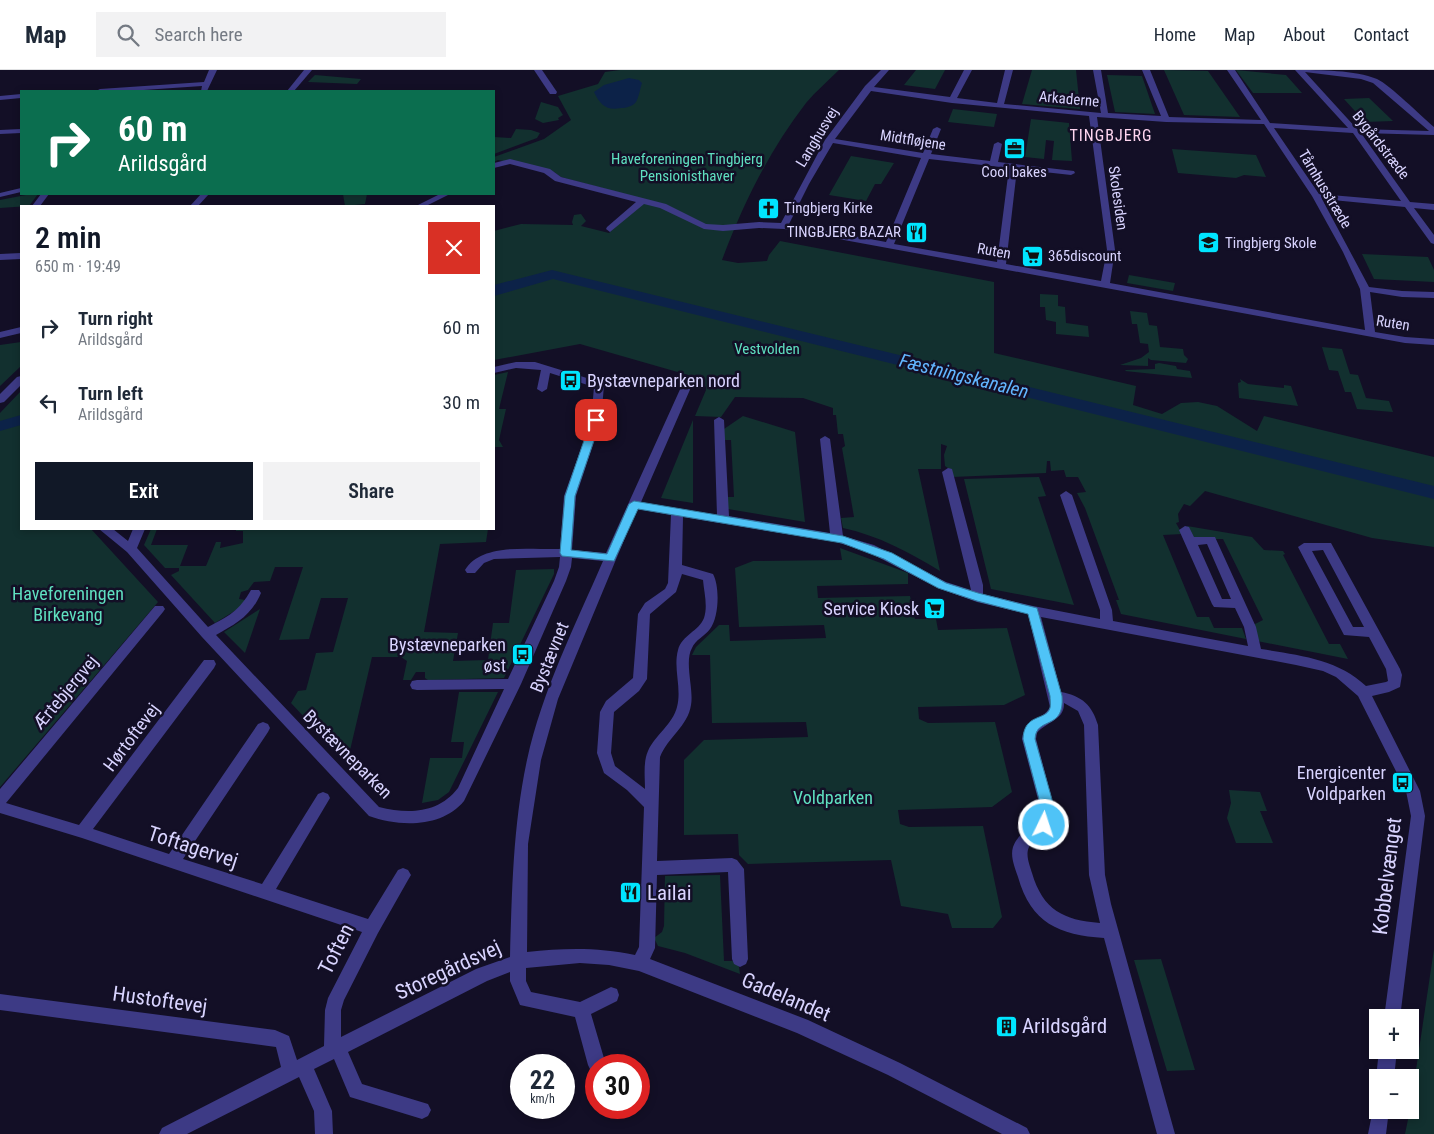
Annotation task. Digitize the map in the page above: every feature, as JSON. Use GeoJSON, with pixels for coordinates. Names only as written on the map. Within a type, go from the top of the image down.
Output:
{"type":"FeatureCollection","features":[{"type":"Feature","properties":{"kind":"street"},"geometry":{"type":"LineString","coordinates":[[135,90],[206,88],[213,70]]}},
{"type":"Feature","properties":{"kind":"street"},"geometry":{"type":"LineString","coordinates":[[291,90],[308,70]]}},
{"type":"Feature","properties":{"kind":"street"},"geometry":{"type":"LineString","coordinates":[[538,70],[552,92]]}},
{"type":"Feature","properties":{"kind":"street","name":"Langhusvej"},"geometry":{"type":"LineString","coordinates":[[784,226],[829,140],[868,88],[885,70]]}},
{"type":"Feature","properties":{"kind":"street"},"geometry":{"type":"LineString","coordinates":[[952,100],[968,70]]}},
{"type":"Feature","properties":{"kind":"street"},"geometry":{"type":"LineString","coordinates":[[1000,106],[1009,70]]}},
{"type":"Feature","properties":{"kind":"street"},"geometry":{"type":"LineString","coordinates":[[1097,70],[1105,116]]}},
{"type":"Feature","properties":{"kind":"street"},"geometry":{"type":"LineString","coordinates":[[1146,70],[1166,120]]}},
{"type":"Feature","properties":{"kind":"street","name":"Tårnhusstræde"},"geometry":{"type":"LineString","coordinates":[[1231,70],[1316,196],[1347,252],[1365,289],[1370,333]]}},
{"type":"Feature","properties":{"kind":"street","name":"Bygårdstræde"},"geometry":{"type":"LineString","coordinates":[[1299,70],[1355,131],[1434,241]]}},
{"type":"Feature","properties":{"kind":"street"},"geometry":{"type":"LineString","coordinates":[[1306,70],[1370,79],[1381,84],[1434,132]]}},
{"type":"Feature","properties":{"kind":"street","name":"Arkaderne"},"geometry":{"type":"LineString","coordinates":[[868,88],[1000,106],[1105,116],[1268,124],[1355,131],[1434,132]]}},
{"type":"Feature","properties":{"kind":"street"},"geometry":{"type":"LineString","coordinates":[[0,98],[20,96]]}},
{"type":"Feature","properties":{"kind":"street","name":"Skolesiden"},"geometry":{"type":"LineString","coordinates":[[1093,115],[1111,250],[1106,285]]}},
{"type":"Feature","properties":{"kind":"street"},"geometry":{"type":"LineString","coordinates":[[889,246],[937,130]]}},
{"type":"Feature","properties":{"kind":"street"},"geometry":{"type":"LineString","coordinates":[[0,132],[20,131]]}},
{"type":"Feature","properties":{"kind":"street","name":"Midtfløjene"},"geometry":{"type":"LineString","coordinates":[[829,140],[925,156],[1071,173]]}},
{"type":"Feature","properties":{"kind":"street"},"geometry":{"type":"LineString","coordinates":[[993,165],[998,144]]}},
{"type":"Feature","properties":{"kind":"street","name":"Ruten"},"geometry":{"type":"LineString","coordinates":[[495,166],[510,161],[548,171],[558,179],[642,200],[676,211],[704,226],[723,228],[759,225],[784,226],[1405,340],[1434,342]]}},
{"type":"Feature","properties":{"kind":"street"},"geometry":{"type":"LineString","coordinates":[[1001,266],[1013,167]]}},
{"type":"Feature","properties":{"kind":"street"},"geometry":{"type":"LineString","coordinates":[[0,195],[20,190]]}},
{"type":"Feature","properties":{"kind":"street"},"geometry":{"type":"LineString","coordinates":[[195,205],[203,195]]}},
{"type":"Feature","properties":{"kind":"street"},"geometry":{"type":"LineString","coordinates":[[422,205],[444,195]]}},
{"type":"Feature","properties":{"kind":"street"},"geometry":{"type":"LineString","coordinates":[[1316,196],[1434,207]]}},
{"type":"Feature","properties":{"kind":"street"},"geometry":{"type":"LineString","coordinates":[[610,229],[642,200]]}},
{"type":"Feature","properties":{"kind":"street"},"geometry":{"type":"LineString","coordinates":[[0,257],[20,256]]}},
{"type":"Feature","properties":{"kind":"street"},"geometry":{"type":"LineString","coordinates":[[1365,289],[1402,294],[1434,295]]}},
{"type":"Feature","properties":{"kind":"street"},"geometry":{"type":"LineString","coordinates":[[0,335],[20,330]]}},
{"type":"Feature","properties":{"kind":"street","name":"Bystævneparken"},"geometry":{"type":"LineString","coordinates":[[106,530],[131,549],[207,634],[374,812],[389,817],[432,814],[445,810],[463,792],[560,581],[565,567],[570,496],[596,420],[599,385],[546,368],[526,364],[495,370]]}},
{"type":"Feature","properties":{"kind":"street"},"geometry":{"type":"LineString","coordinates":[[542,389],[546,368]]}},
{"type":"Feature","properties":{"kind":"street"},"geometry":{"type":"LineString","coordinates":[[0,400],[20,380]]}},
{"type":"Feature","properties":{"kind":"street","name":"Bystævnet"},"geometry":{"type":"LineString","coordinates":[[519,962],[521,844],[534,760],[551,699],[610,558],[687,385]]}},
{"type":"Feature","properties":{"kind":"street"},"geometry":{"type":"LineString","coordinates":[[719,420],[723,519]]}},
{"type":"Feature","properties":{"kind":"street"},"geometry":{"type":"LineString","coordinates":[[826,439],[837,538]]}},
{"type":"Feature","properties":{"kind":"street"},"geometry":{"type":"LineString","coordinates":[[948,472],[977,585],[977,597]]}},
{"type":"Feature","properties":{"kind":"street"},"geometry":{"type":"LineString","coordinates":[[1066,494],[1106,610],[1107,625]]}},
{"type":"Feature","properties":{"kind":"street","name":"Kobbelvænget"},"geometry":{"type":"LineString","coordinates":[[634,504],[837,538],[870,548],[942,585],[977,597],[1033,611],[1256,652],[1334,669],[1351,679],[1363,692],[1413,791],[1418,816],[1393,1009]]}},
{"type":"Feature","properties":{"kind":"street"},"geometry":{"type":"LineString","coordinates":[[652,806],[632,786],[617,776],[606,763],[604,753],[607,721],[611,705],[634,687],[640,679],[644,614],[646,609],[673,588],[676,583],[676,512]]}},
{"type":"Feature","properties":{"kind":"street"},"geometry":{"type":"LineString","coordinates":[[131,549],[139,530]]}},
{"type":"Feature","properties":{"kind":"street"},"geometry":{"type":"LineString","coordinates":[[1240,603],[1218,604],[1188,536],[1211,540],[1240,603],[1250,627],[1256,652]]}},
{"type":"Feature","properties":{"kind":"street"},"geometry":{"type":"LineString","coordinates":[[1363,692],[1388,687],[1395,683],[1393,668],[1327,546],[1304,547],[1349,632],[1373,632]]}},
{"type":"Feature","properties":{"kind":"street"},"geometry":{"type":"LineString","coordinates":[[471,570],[480,560],[493,555],[565,553],[610,558]]}},
{"type":"Feature","properties":{"kind":"street"},"geometry":{"type":"LineString","coordinates":[[640,963],[647,948],[653,757],[655,750],[680,717],[685,706],[684,652],[688,642],[705,628],[711,615],[709,577],[676,568]]}},
{"type":"Feature","properties":{"kind":"street"},"geometry":{"type":"LineString","coordinates":[[207,634],[245,612],[251,606],[255,593]]}},
{"type":"Feature","properties":{"kind":"street","name":"Ærtebjergvej"},"geometry":{"type":"LineString","coordinates":[[0,799],[159,609]]}},
{"type":"Feature","properties":{"kind":"street"},"geometry":{"type":"LineString","coordinates":[[1033,611],[1056,696],[1057,708],[1052,715],[1034,725],[1029,732],[1029,739],[1047,813],[1044,825],[1023,842],[1019,853],[1023,872],[1028,890],[1036,904],[1047,914],[1064,925],[1080,930],[1110,931]]}},
{"type":"Feature","properties":{"kind":"street","name":"Hørtoftevej"},"geometry":{"type":"LineString","coordinates":[[82,832],[210,664]]}},
{"type":"Feature","properties":{"kind":"street"},"geometry":{"type":"LineString","coordinates":[[418,685],[514,684]]}},
{"type":"Feature","properties":{"kind":"street"},"geometry":{"type":"LineString","coordinates":[[1056,696],[1076,700],[1088,714],[1091,725],[1096,875],[1166,1134]]}},
{"type":"Feature","properties":{"kind":"street"},"geometry":{"type":"LineString","coordinates":[[172,863],[262,728]]}},
{"type":"Feature","properties":{"kind":"street"},"geometry":{"type":"LineString","coordinates":[[266,893],[324,798]]}},
{"type":"Feature","properties":{"kind":"street","name":"Toftagervej"},"geometry":{"type":"LineString","coordinates":[[0,807],[82,832],[372,928]]}},
{"type":"Feature","properties":{"kind":"street"},"geometry":{"type":"LineString","coordinates":[[650,868],[732,866],[736,869],[740,959]]}},
{"type":"Feature","properties":{"kind":"street","name":"Toften"},"geometry":{"type":"LineString","coordinates":[[335,1049],[333,1010],[336,998],[372,928],[403,875]]}},
{"type":"Feature","properties":{"kind":"street","name":"Gadelandet"},"geometry":{"type":"LineString","coordinates":[[519,962],[580,955],[609,957],[640,963],[802,1026],[894,1069],[1021,1134]]}},
{"type":"Feature","properties":{"kind":"street","name":"Storegårdsvej"},"geometry":{"type":"LineString","coordinates":[[168,1134],[482,975],[519,962],[518,981],[526,999],[581,1010]]}},
{"type":"Feature","properties":{"kind":"street"},"geometry":{"type":"LineString","coordinates":[[594,1054],[581,1010],[611,995]]}},
{"type":"Feature","properties":{"kind":"street","name":"Hustoftevej"},"geometry":{"type":"LineString","coordinates":[[0,1002],[275,1038],[282,1042],[297,1068]]}},
{"type":"Feature","properties":{"kind":"street"},"geometry":{"type":"LineString","coordinates":[[335,1049],[356,1091],[422,1110]]}},
{"type":"Feature","properties":{"kind":"street"},"geometry":{"type":"LineString","coordinates":[[297,1068],[323,1111],[324,1134]]}},
{"type":"Feature","properties":{"kind":"street"},"geometry":{"type":"LineString","coordinates":[[1377,1134],[1379,1119]]}},
{"type":"Feature","properties":{"kind":"green space"},"geometry":{"type":"Polygon","coordinates":[[[620,70],[839,70],[806,103],[780,140],[748,198],[722,260],[738,263],[767,261],[769,255],[780,241],[994,282],[994,353],[1136,386],[1133,405],[1162,414],[1181,403],[1198,402],[1217,406],[1257,431],[1264,416],[1434,457],[1434,547],[1372,538],[1205,491],[1190,506],[1184,504],[1178,514],[1179,522],[1176,523],[1182,534],[1163,535],[1197,617],[1209,617],[1214,628],[1242,628],[1246,639],[1121,614],[1116,600],[1119,600],[1085,508],[1077,493],[1086,492],[1078,477],[1066,477],[1064,470],[1051,471],[1050,461],[1047,461],[1046,473],[952,477],[951,470],[945,466],[944,455],[947,446],[941,444],[941,469],[918,469],[940,571],[893,545],[869,535],[843,528],[841,518],[854,517],[842,448],[845,446],[843,434],[838,434],[836,415],[833,415],[833,408],[803,398],[735,397],[721,417],[695,416],[706,387],[695,377],[580,344],[495,360],[495,231],[521,224],[573,225],[574,215],[581,214],[586,221],[581,226],[609,233],[646,200],[561,177],[554,172],[498,160],[495,162],[495,157],[544,139],[571,120],[558,96],[598,84],[605,72],[620,70]]]}},
{"type":"Feature","properties":{"kind":"green space"},"geometry":{"type":"Polygon","coordinates":[[[916,70],[945,70],[935,89],[904,85],[916,70]]]}},
{"type":"Feature","properties":{"kind":"green space"},"geometry":{"type":"Polygon","coordinates":[[[1032,70],[1076,70],[1080,109],[1022,104],[1032,70]]]}},
{"type":"Feature","properties":{"kind":"green space"},"geometry":{"type":"Polygon","coordinates":[[[1164,70],[1208,71],[1240,117],[1184,115],[1164,70]]]}},
{"type":"Feature","properties":{"kind":"green space"},"geometry":{"type":"Polygon","coordinates":[[[1236,70],[1286,75],[1302,93],[1253,93],[1236,70]]]}},
{"type":"Feature","properties":{"kind":"green space"},"geometry":{"type":"Polygon","coordinates":[[[315,75],[361,79],[357,84],[308,82],[315,75]]]}},
{"type":"Feature","properties":{"kind":"green space"},"geometry":{"type":"Polygon","coordinates":[[[1107,75],[1142,76],[1155,114],[1115,112],[1107,75]]]}},
{"type":"Feature","properties":{"kind":"green space"},"geometry":{"type":"Polygon","coordinates":[[[1369,98],[1393,121],[1365,122],[1344,99],[1369,98]]]}},
{"type":"Feature","properties":{"kind":"green space"},"geometry":{"type":"Polygon","coordinates":[[[541,102],[558,107],[563,115],[558,118],[559,120],[543,123],[535,119],[541,102]]]}},
{"type":"Feature","properties":{"kind":"green space"},"geometry":{"type":"Polygon","coordinates":[[[953,109],[997,114],[994,127],[948,122],[953,109]]]}},
{"type":"Feature","properties":{"kind":"green space"},"geometry":{"type":"Polygon","coordinates":[[[1031,119],[1069,123],[1072,161],[1052,160],[1054,141],[1046,140],[1044,159],[1025,157],[1031,119]]]}},
{"type":"Feature","properties":{"kind":"green space"},"geometry":{"type":"Polygon","coordinates":[[[516,129],[540,133],[537,138],[495,154],[495,137],[511,138],[516,129]]]}},
{"type":"Feature","properties":{"kind":"green space"},"geometry":{"type":"Polygon","coordinates":[[[1172,149],[1256,155],[1266,177],[1244,175],[1236,178],[1178,173],[1172,149]]]}},
{"type":"Feature","properties":{"kind":"green space"},"geometry":{"type":"Polygon","coordinates":[[[851,156],[894,163],[881,184],[875,184],[866,201],[829,195],[851,156]]]}},
{"type":"Feature","properties":{"kind":"green space"},"geometry":{"type":"Polygon","coordinates":[[[26,195],[37,195],[30,205],[20,205],[20,207],[0,208],[0,200],[26,195]]]}},
{"type":"Feature","properties":{"kind":"green space"},"geometry":{"type":"Polygon","coordinates":[[[343,195],[367,195],[365,204],[345,205],[343,195]]]}},
{"type":"Feature","properties":{"kind":"green space"},"geometry":{"type":"Polygon","coordinates":[[[1362,254],[1428,257],[1434,270],[1434,282],[1374,279],[1362,254]]]}},
{"type":"Feature","properties":{"kind":"green space"},"geometry":{"type":"Polygon","coordinates":[[[1129,275],[1175,283],[1173,291],[1127,283],[1129,275]]]}},
{"type":"Feature","properties":{"kind":"green space"},"geometry":{"type":"Polygon","coordinates":[[[1040,294],[1058,295],[1058,306],[1065,307],[1066,323],[1088,326],[1089,337],[1056,334],[1056,322],[1046,320],[1045,307],[1040,307],[1040,294]]]}},
{"type":"Feature","properties":{"kind":"green space"},"geometry":{"type":"Polygon","coordinates":[[[1130,311],[1147,313],[1149,325],[1157,326],[1160,347],[1183,349],[1184,355],[1188,359],[1186,363],[1151,360],[1148,358],[1148,366],[1120,365],[1141,358],[1149,352],[1148,344],[1140,343],[1137,324],[1132,324],[1130,311]]]}},
{"type":"Feature","properties":{"kind":"green space"},"geometry":{"type":"Polygon","coordinates":[[[20,342],[20,367],[0,386],[0,345],[20,342]]]}},
{"type":"Feature","properties":{"kind":"green space"},"geometry":{"type":"Polygon","coordinates":[[[1322,347],[1342,349],[1350,374],[1358,375],[1366,398],[1389,401],[1393,412],[1357,409],[1351,392],[1345,392],[1338,371],[1329,370],[1322,347]]]}},
{"type":"Feature","properties":{"kind":"green space"},"geometry":{"type":"Polygon","coordinates":[[[1159,363],[1190,371],[1192,378],[1125,371],[1155,369],[1155,364],[1159,363]]]}},
{"type":"Feature","properties":{"kind":"green space"},"geometry":{"type":"Polygon","coordinates":[[[508,372],[499,409],[506,409],[499,440],[503,447],[495,447],[495,375],[508,372]]]}},
{"type":"Feature","properties":{"kind":"green space"},"geometry":{"type":"Polygon","coordinates":[[[1240,379],[1248,384],[1284,388],[1284,385],[1291,386],[1298,406],[1239,398],[1238,383],[1241,382],[1240,379]]]}},
{"type":"Feature","properties":{"kind":"green space","name":"Haveforeningen Birkevang"},"geometry":{"type":"Polygon","coordinates":[[[20,392],[20,530],[92,530],[158,602],[0,787],[0,413],[20,392]]]}},
{"type":"Feature","properties":{"kind":"green space"},"geometry":{"type":"Polygon","coordinates":[[[743,416],[795,432],[805,522],[728,509],[727,497],[734,497],[731,440],[724,440],[724,429],[743,416]]]}},
{"type":"Feature","properties":{"kind":"green space"},"geometry":{"type":"Polygon","coordinates":[[[693,420],[693,503],[661,498],[693,420]]]}},
{"type":"Feature","properties":{"kind":"green space"},"geometry":{"type":"Polygon","coordinates":[[[1039,477],[1046,496],[1038,497],[1074,605],[991,589],[964,479],[1039,477]]]}},
{"type":"Feature","properties":{"kind":"green space"},"geometry":{"type":"Polygon","coordinates":[[[1187,526],[1252,537],[1264,550],[1283,551],[1285,554],[1283,555],[1329,644],[1340,644],[1348,659],[1257,641],[1253,625],[1263,620],[1223,539],[1192,539],[1187,526]]]}},
{"type":"Feature","properties":{"kind":"green space"},"geometry":{"type":"Polygon","coordinates":[[[151,530],[157,530],[151,545],[188,545],[180,566],[206,566],[216,542],[221,542],[220,548],[243,543],[243,531],[236,530],[488,530],[486,542],[440,544],[424,632],[458,633],[453,661],[488,660],[493,623],[509,623],[516,570],[554,569],[554,574],[504,678],[428,680],[425,678],[425,672],[416,672],[411,680],[403,680],[407,661],[401,657],[372,657],[347,763],[291,703],[298,691],[306,690],[316,653],[333,652],[348,598],[321,598],[309,639],[279,640],[303,567],[275,567],[270,581],[254,582],[248,590],[241,592],[239,599],[245,600],[241,607],[215,623],[171,575],[179,571],[179,568],[165,568],[144,545],[151,530]]]}},
{"type":"Feature","properties":{"kind":"green space","name":"Voldparken"},"geometry":{"type":"Polygon","coordinates":[[[840,548],[908,573],[908,584],[817,586],[818,598],[910,596],[915,619],[936,619],[938,630],[1007,628],[1025,695],[1004,705],[918,707],[919,719],[928,723],[995,722],[1012,792],[992,807],[898,810],[900,824],[909,827],[983,826],[1002,917],[993,928],[952,928],[948,914],[901,906],[891,860],[748,864],[739,855],[738,834],[684,835],[684,760],[704,740],[808,737],[806,722],[712,723],[710,655],[692,655],[696,647],[719,625],[729,625],[730,641],[826,638],[824,625],[739,627],[735,568],[753,561],[842,560],[840,548]]]}},
{"type":"Feature","properties":{"kind":"green space"},"geometry":{"type":"Polygon","coordinates":[[[260,609],[245,653],[224,632],[260,609]]]}},
{"type":"Feature","properties":{"kind":"green space"},"geometry":{"type":"Polygon","coordinates":[[[459,692],[498,692],[449,792],[438,800],[422,803],[430,758],[462,758],[464,742],[451,742],[459,692]]]}},
{"type":"Feature","properties":{"kind":"green space"},"geometry":{"type":"Polygon","coordinates":[[[1229,790],[1260,792],[1267,811],[1260,811],[1273,843],[1236,843],[1227,818],[1231,803],[1229,790]]]}},
{"type":"Feature","properties":{"kind":"green space"},"geometry":{"type":"Polygon","coordinates":[[[720,875],[724,961],[738,961],[740,974],[685,953],[658,946],[654,938],[662,932],[664,926],[665,876],[720,875]]]}},
{"type":"Feature","properties":{"kind":"green space"},"geometry":{"type":"Polygon","coordinates":[[[1434,949],[1434,1134],[1405,1134],[1408,1119],[1419,1119],[1419,1069],[1416,1069],[1434,949]]]}},
{"type":"Feature","properties":{"kind":"green space"},"geometry":{"type":"Polygon","coordinates":[[[1161,959],[1195,1070],[1167,1071],[1134,960],[1161,959]]]}},
{"type":"Feature","properties":{"kind":"water"},"geometry":{"type":"Polygon","coordinates":[[[629,78],[639,80],[642,83],[639,95],[633,105],[612,109],[601,104],[594,92],[604,85],[629,78]]]}},
{"type":"Feature","properties":{"kind":"water","name":"Fæstningskanalen"},"geometry":{"type":"Polygon","coordinates":[[[552,270],[1434,486],[1434,499],[553,279],[495,296],[495,285],[552,270]]]}},
{"type":"Feature","properties":{"kind":"water"},"geometry":{"type":"Polygon","coordinates":[[[20,415],[20,425],[0,431],[0,421],[20,415]]]}},
{"type":"Feature","properties":{"kind":"place","name":"Cool bakes"},"geometry":{"type":"Point","coordinates":[1014,149]}},
{"type":"Feature","properties":{"kind":"place","name":"Tingbjerg Kirke"},"geometry":{"type":"Point","coordinates":[768,208]}},
{"type":"Feature","properties":{"kind":"place","name":"TINGBJERG BAZAR"},"geometry":{"type":"Point","coordinates":[917,232]}},
{"type":"Feature","properties":{"kind":"place","name":"Tingbjerg Skole"},"geometry":{"type":"Point","coordinates":[1209,243]}},
{"type":"Feature","properties":{"kind":"place","name":"365discount"},"geometry":{"type":"Point","coordinates":[1032,256]}},
{"type":"Feature","properties":{"kind":"place","name":"Bystævneparken nord"},"geometry":{"type":"Point","coordinates":[571,380]}},
{"type":"Feature","properties":{"kind":"place","name":"Service Kiosk"},"geometry":{"type":"Point","coordinates":[935,608]}},
{"type":"Feature","properties":{"kind":"place","name":"Bystævneparken øst"},"geometry":{"type":"Point","coordinates":[522,654]}},
{"type":"Feature","properties":{"kind":"place","name":"Energicenter Voldparken"},"geometry":{"type":"Point","coordinates":[1402,782]}},
{"type":"Feature","properties":{"kind":"place","name":"Lailai"},"geometry":{"type":"Point","coordinates":[631,893]}},
{"type":"Feature","properties":{"kind":"place","name":"Arildsgård"},"geometry":{"type":"Point","coordinates":[1006,1026]}},
{"type":"Feature","properties":{"kind":"district","name":"TINGBJERG"},"geometry":{"type":"Point","coordinates":[1111,135]}},
{"type":"Feature","properties":{"kind":"route"},"geometry":{"type":"LineString","coordinates":[[596,420],[570,496],[565,553],[610,558],[634,504],[837,538],[870,548],[888,556],[922,576],[942,585],[977,597],[1033,611],[1056,696],[1057,708],[1052,715],[1034,725],[1029,732],[1029,739],[1046,803],[1047,813],[1044,825]]}},
{"type":"Feature","properties":{"kind":"park label","name":"Haveforeningen Tingbjerg Pensionisthaver"},"geometry":{"type":"Point","coordinates":[687,168]}},
{"type":"Feature","properties":{"kind":"park label","name":"Vestvolden"},"geometry":{"type":"Point","coordinates":[767,349]}}]}
